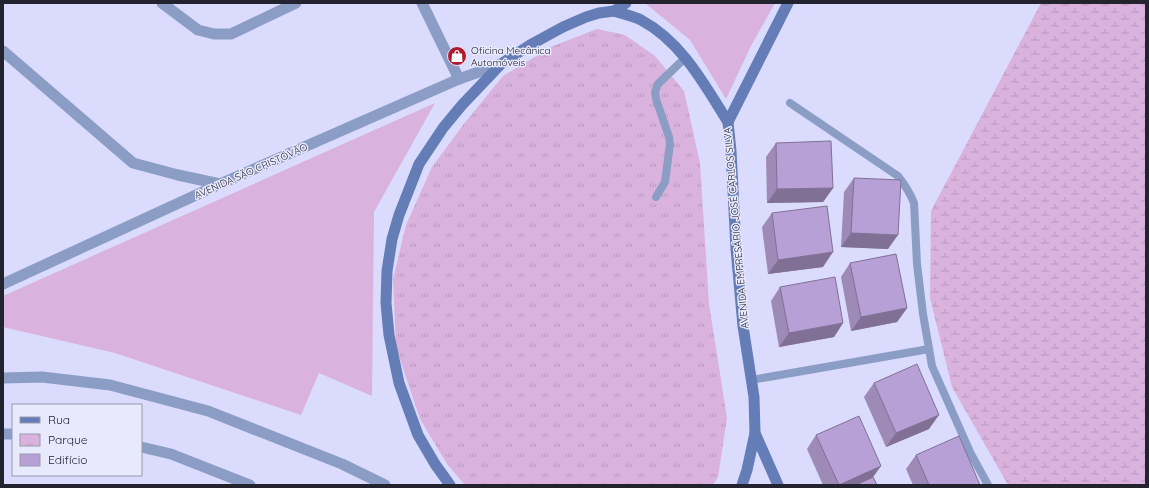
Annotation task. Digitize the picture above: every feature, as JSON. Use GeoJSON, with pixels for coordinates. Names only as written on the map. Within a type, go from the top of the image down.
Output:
{"type":"FeatureCollection","features":[{"type":"Feature","properties":{"kind":"main road"},"geometry":{"type":"LineString","coordinates":[[614,11],[626,3]]}},
{"type":"Feature","properties":{"kind":"main road","name":"AVENIDA EMPRESÁRIO JOSÉ CARLOS SILVA"},"geometry":{"type":"LineString","coordinates":[[778,485],[754,433],[754,397],[743,326],[736,249],[728,122],[788,3]]}},
{"type":"Feature","properties":{"kind":"main road"},"geometry":{"type":"LineString","coordinates":[[450,485],[418,436],[399,383],[389,335],[386,303],[387,271],[392,239],[399,215],[419,164],[443,128],[462,105],[501,64],[530,45],[586,17],[614,11],[639,19],[661,32],[699,76],[728,122]]}},
{"type":"Feature","properties":{"kind":"main road"},"geometry":{"type":"LineString","coordinates":[[742,485],[747,470],[754,433]]}},
{"type":"Feature","properties":{"kind":"street"},"geometry":{"type":"LineString","coordinates":[[162,3],[198,30],[214,34],[231,34],[296,3]]}},
{"type":"Feature","properties":{"kind":"street"},"geometry":{"type":"LineString","coordinates":[[422,3],[459,79]]}},
{"type":"Feature","properties":{"kind":"street"},"geometry":{"type":"LineString","coordinates":[[3,51],[133,162],[178,175],[220,184]]}},
{"type":"Feature","properties":{"kind":"street","name":"AVENIDA SÃO CRISTÓVÃO"},"geometry":{"type":"LineString","coordinates":[[3,284],[220,184],[459,79],[501,64]]}},
{"type":"Feature","properties":{"kind":"street"},"geometry":{"type":"LineString","coordinates":[[3,378],[42,377],[110,385],[208,411],[342,464],[385,485]]}},
{"type":"Feature","properties":{"kind":"street"},"geometry":{"type":"LineString","coordinates":[[142,447],[171,454],[250,485]]}},
{"type":"Feature","properties":{"kind":"lane"},"geometry":{"type":"LineString","coordinates":[[656,197],[665,182],[670,137],[656,100],[655,92],[658,84],[685,58]]}},
{"type":"Feature","properties":{"kind":"lane"},"geometry":{"type":"LineString","coordinates":[[790,103],[898,176],[909,192],[914,204],[917,264],[923,314],[932,366],[971,454],[988,485]]}},
{"type":"Feature","properties":{"kind":"lane"},"geometry":{"type":"LineString","coordinates":[[751,380],[929,349]]}},
{"type":"Feature","properties":{"kind":"green space"},"geometry":{"type":"Polygon","coordinates":[[[645,3],[775,3],[751,46],[726,99],[690,40],[645,3]]]}},
{"type":"Feature","properties":{"kind":"green space"},"geometry":{"type":"Polygon","coordinates":[[[1041,3],[1146,3],[1146,485],[1008,485],[952,387],[930,298],[931,211],[1041,3]]]}},
{"type":"Feature","properties":{"kind":"green space"},"geometry":{"type":"Polygon","coordinates":[[[597,29],[625,35],[655,56],[684,91],[700,163],[709,304],[727,418],[718,477],[713,485],[465,485],[447,464],[420,419],[396,347],[393,279],[406,225],[432,167],[463,125],[503,76],[553,46],[597,29]]]}},
{"type":"Feature","properties":{"kind":"green space"},"geometry":{"type":"Polygon","coordinates":[[[435,103],[374,212],[372,396],[319,373],[301,415],[115,353],[3,327],[3,296],[435,103]]]}},
{"type":"Feature","properties":{"kind":"building"},"geometry":{"type":"Polygon","coordinates":[[[831,141],[833,188],[777,189],[776,143],[831,141]]]}},
{"type":"Feature","properties":{"kind":"building"},"geometry":{"type":"Polygon","coordinates":[[[854,178],[901,180],[898,235],[851,233],[854,178]]]}},
{"type":"Feature","properties":{"kind":"building"},"geometry":{"type":"Polygon","coordinates":[[[827,206],[833,252],[778,260],[772,213],[827,206]]]}},
{"type":"Feature","properties":{"kind":"building"},"geometry":{"type":"Polygon","coordinates":[[[896,254],[907,308],[861,317],[850,263],[896,254]]]}},
{"type":"Feature","properties":{"kind":"building"},"geometry":{"type":"Polygon","coordinates":[[[835,277],[843,323],[789,333],[780,287],[835,277]]]}},
{"type":"Feature","properties":{"kind":"building"},"geometry":{"type":"Polygon","coordinates":[[[917,364],[939,415],[896,433],[874,383],[917,364]]]}},
{"type":"Feature","properties":{"kind":"building"},"geometry":{"type":"Polygon","coordinates":[[[859,416],[881,466],[839,485],[816,435],[859,416]]]}},
{"type":"Feature","properties":{"kind":"building"},"geometry":{"type":"Polygon","coordinates":[[[959,436],[980,485],[929,485],[916,455],[959,436]]]}},
{"type":"Feature","properties":{"kind":"building"},"geometry":{"type":"Polygon","coordinates":[[[873,477],[877,485],[856,485],[873,477]]]}},
{"type":"Feature","properties":{"kind":"place","name":"Oficina Mecânica Automóveis"},"geometry":{"type":"Point","coordinates":[457,56]}}]}
